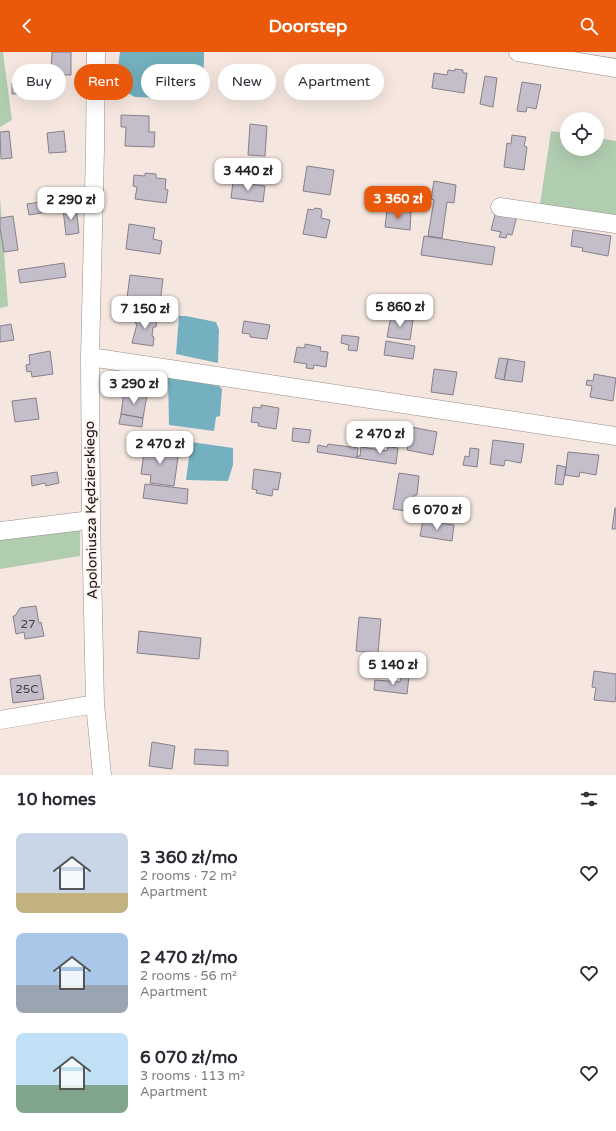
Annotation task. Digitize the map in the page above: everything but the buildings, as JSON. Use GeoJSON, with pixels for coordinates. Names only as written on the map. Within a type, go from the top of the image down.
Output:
{"type":"FeatureCollection","features":[{"type":"Feature","properties":{"kind":"street","name":"Apoloniusza Kędzierskiego"},"geometry":{"type":"LineString","coordinates":[[96,52],[90,357],[91,520],[95,704],[102,775]]}},
{"type":"Feature","properties":{"kind":"street"},"geometry":{"type":"LineString","coordinates":[[518,52],[616,68]]}},
{"type":"Feature","properties":{"kind":"street"},"geometry":{"type":"LineString","coordinates":[[500,207],[616,224]]}},
{"type":"Feature","properties":{"kind":"street"},"geometry":{"type":"LineString","coordinates":[[90,357],[616,436]]}},
{"type":"Feature","properties":{"kind":"street"},"geometry":{"type":"LineString","coordinates":[[0,531],[91,520]]}},
{"type":"Feature","properties":{"kind":"street"},"geometry":{"type":"LineString","coordinates":[[0,720],[95,704]]}},
{"type":"Feature","properties":{"kind":"green space"},"geometry":{"type":"Polygon","coordinates":[[[0,52],[3,52],[12,120],[0,127],[0,52]]]}},
{"type":"Feature","properties":{"kind":"green space"},"geometry":{"type":"Polygon","coordinates":[[[551,131],[560,132],[560,156],[604,156],[604,139],[616,141],[616,215],[540,204],[551,131]]]}},
{"type":"Feature","properties":{"kind":"green space"},"geometry":{"type":"Polygon","coordinates":[[[0,197],[8,306],[0,308],[0,197]]]}},
{"type":"Feature","properties":{"kind":"green space"},"geometry":{"type":"Polygon","coordinates":[[[80,529],[80,556],[0,569],[0,535],[80,529]]]}},
{"type":"Feature","properties":{"kind":"water"},"geometry":{"type":"Polygon","coordinates":[[[120,52],[204,52],[204,64],[141,64],[141,97],[133,96],[133,64],[118,64],[120,52]]]}},
{"type":"Feature","properties":{"kind":"water"},"geometry":{"type":"Polygon","coordinates":[[[179,316],[216,322],[219,330],[218,363],[176,354],[179,316]]]}},
{"type":"Feature","properties":{"kind":"water"},"geometry":{"type":"Polygon","coordinates":[[[168,377],[219,386],[222,389],[220,416],[216,417],[214,431],[169,425],[168,377]]]}},
{"type":"Feature","properties":{"kind":"water"},"geometry":{"type":"Polygon","coordinates":[[[191,442],[233,448],[233,465],[228,481],[186,480],[191,442]]]}}]}
